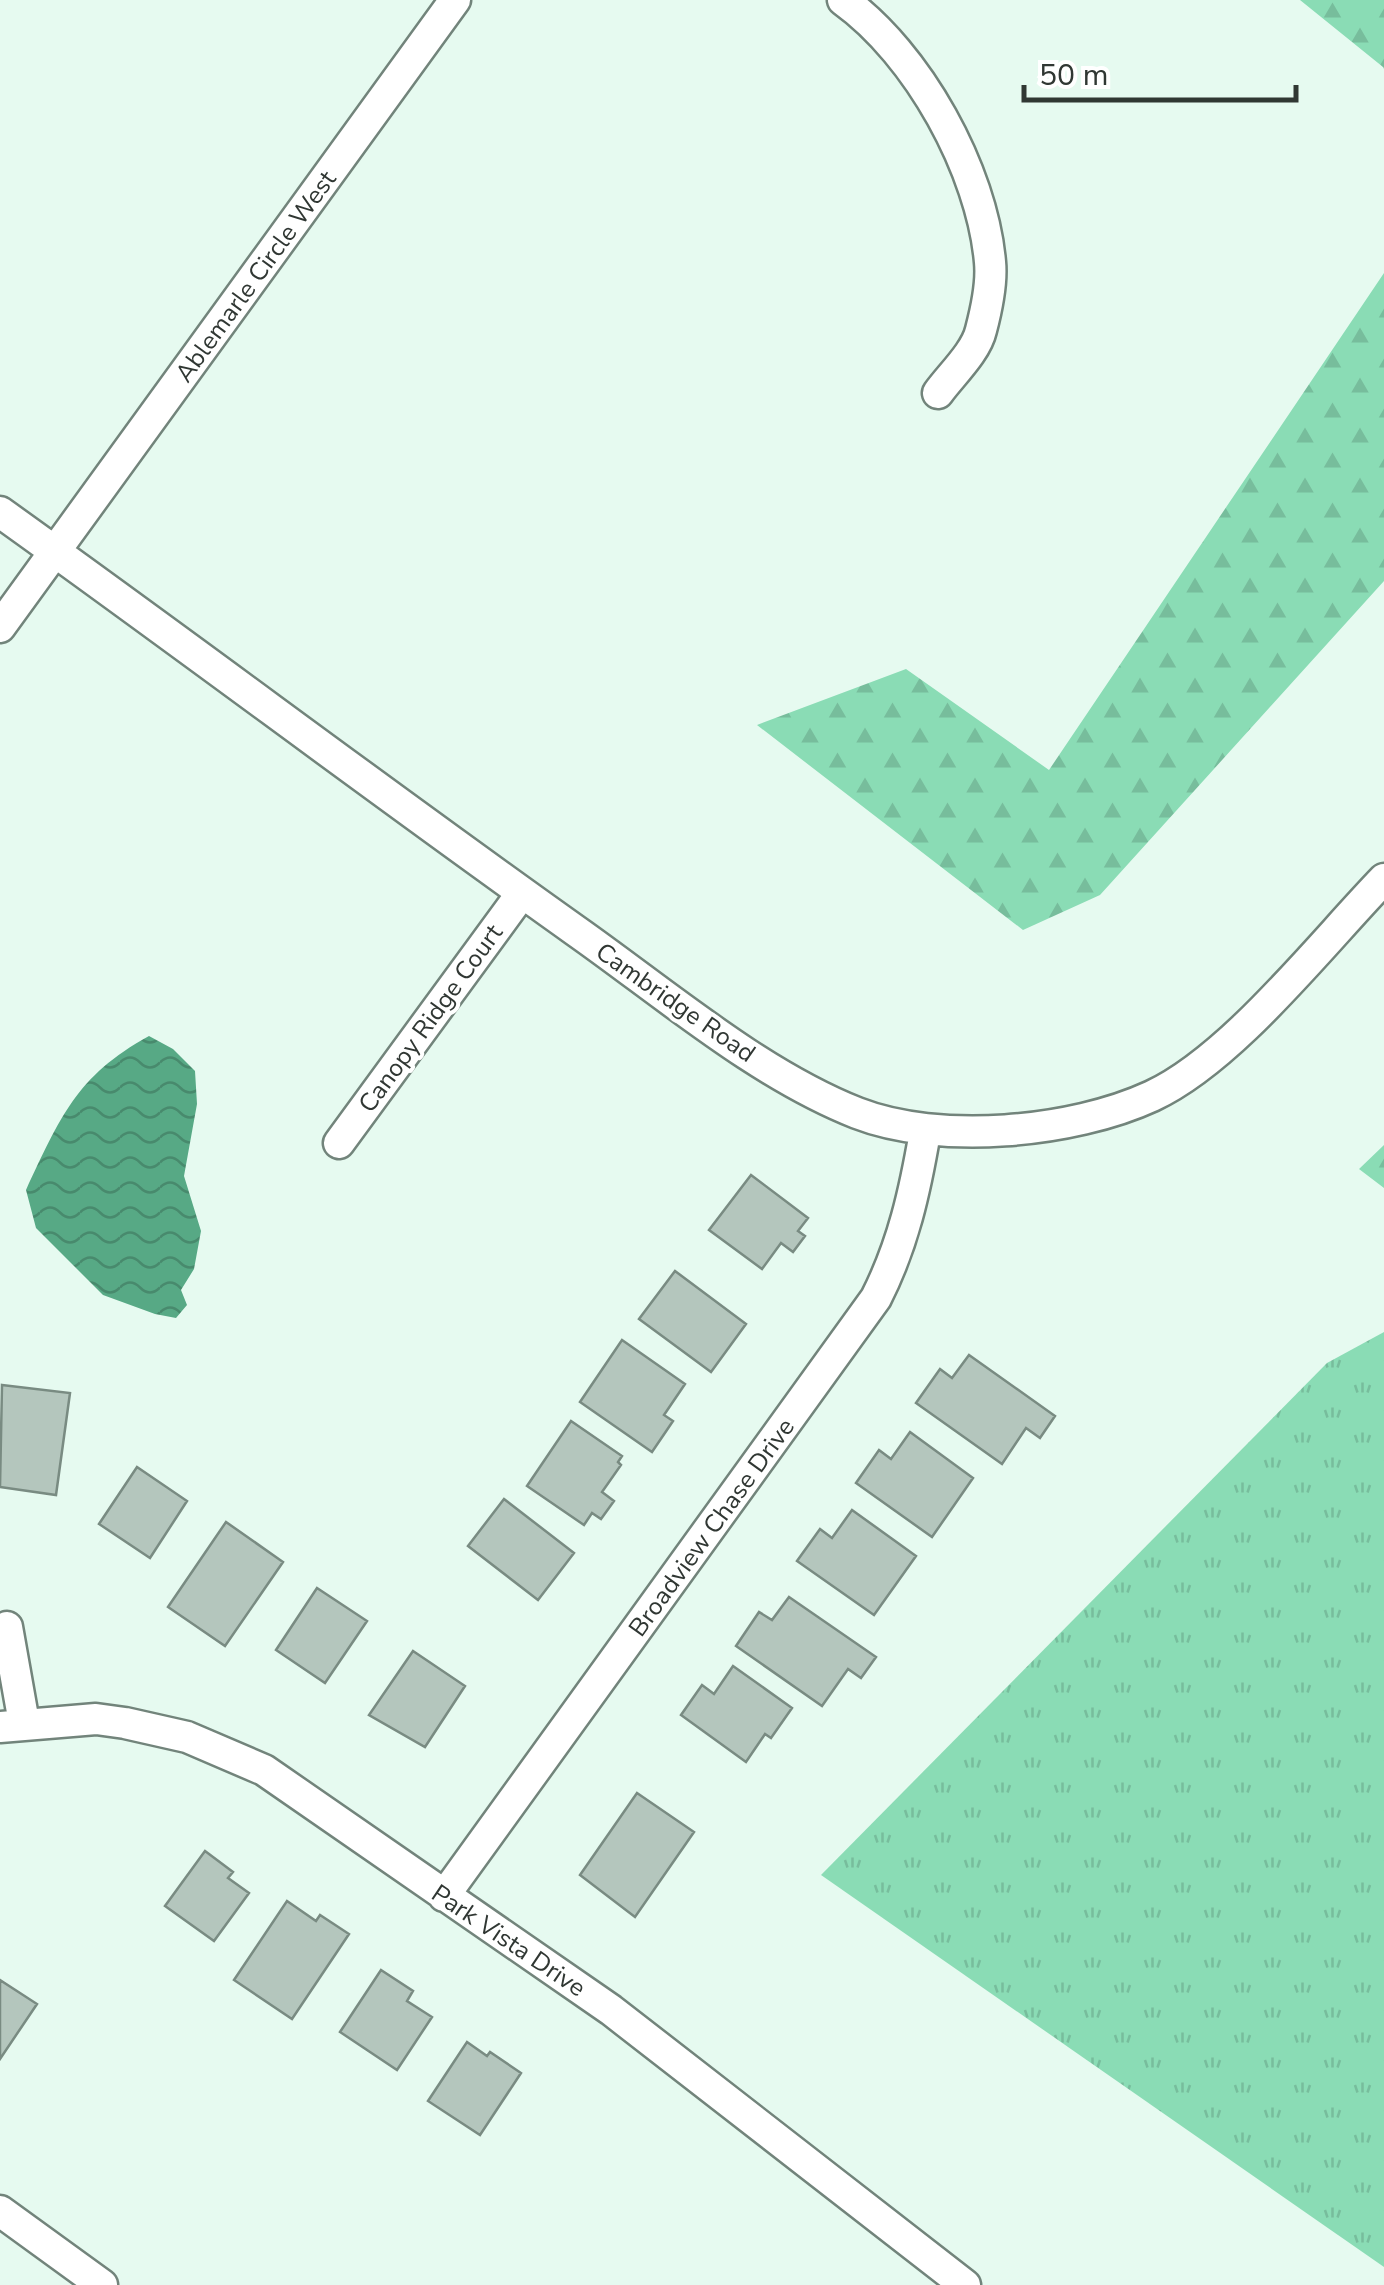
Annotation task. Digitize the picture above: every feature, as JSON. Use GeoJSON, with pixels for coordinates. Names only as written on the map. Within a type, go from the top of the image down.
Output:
{"type":"FeatureCollection","features":[{"type":"Feature","properties":{"kind":"street","name":"Ablemarle Circle West"},"geometry":{"type":"LineString","coordinates":[[0,627],[455,0]]}},
{"type":"Feature","properties":{"kind":"street"},"geometry":{"type":"LineString","coordinates":[[844,0],[896,52],[934,104],[964,162],[983,222],[991,265],[980,334],[938,393]]}},
{"type":"Feature","properties":{"kind":"street","name":"Cambridge Road"},"geometry":{"type":"LineString","coordinates":[[0,512],[787,1081],[860,1114],[926,1132],[1038,1128],[1101,1114],[1154,1095],[1208,1060],[1270,1001],[1384,879]]}},
{"type":"Feature","properties":{"kind":"street","name":"Canopy Ridge Court"},"geometry":{"type":"LineString","coordinates":[[339,1143],[522,893]]}},
{"type":"Feature","properties":{"kind":"street","name":"Broadview Chase Drive"},"geometry":{"type":"LineString","coordinates":[[444,1896],[876,1298],[896,1258],[926,1132]]}},
{"type":"Feature","properties":{"kind":"street"},"geometry":{"type":"LineString","coordinates":[[7,1627],[12,1725]]}},
{"type":"Feature","properties":{"kind":"street","name":"Park Vista Drive"},"geometry":{"type":"LineString","coordinates":[[12,1725],[96,1719],[186,1737],[264,1770],[611,2010],[965,2285]]}},
{"type":"Feature","properties":{"kind":"street"},"geometry":{"type":"LineString","coordinates":[[0,2211],[102,2285]]}},
{"type":"Feature","properties":{"kind":"green space"},"geometry":{"type":"Polygon","coordinates":[[[1300,0],[1384,0],[1384,69],[1383,67],[1300,0]]]}},
{"type":"Feature","properties":{"kind":"green space"},"geometry":{"type":"Polygon","coordinates":[[[1384,273],[1384,581],[1100,895],[1023,930],[757,725],[906,669],[1049,770],[1384,273]]]}},
{"type":"Feature","properties":{"kind":"green space"},"geometry":{"type":"Polygon","coordinates":[[[1384,1145],[1384,1188],[1359,1169],[1384,1145]]]}},
{"type":"Feature","properties":{"kind":"green space"},"geometry":{"type":"Polygon","coordinates":[[[1384,1332],[1384,2267],[821,1875],[1327,1363],[1384,1332]]]}},
{"type":"Feature","properties":{"kind":"water"},"geometry":{"type":"Polygon","coordinates":[[[149,1036],[173,1049],[195,1071],[197,1104],[184,1176],[201,1231],[194,1269],[181,1290],[187,1305],[176,1318],[103,1295],[36,1228],[26,1190],[49,1141],[87,1083],[124,1051],[149,1036]]]}},
{"type":"Feature","properties":{"kind":"building"},"geometry":{"type":"Polygon","coordinates":[[[751,1175],[808,1218],[798,1231],[805,1236],[793,1252],[781,1243],[762,1269],[709,1230],[751,1175]]]}},
{"type":"Feature","properties":{"kind":"building"},"geometry":{"type":"Polygon","coordinates":[[[675,1271],[746,1324],[711,1372],[639,1319],[675,1271]]]}},
{"type":"Feature","properties":{"kind":"building"},"geometry":{"type":"Polygon","coordinates":[[[622,1340],[685,1384],[664,1415],[673,1421],[652,1452],[580,1402],[622,1340]]]}},
{"type":"Feature","properties":{"kind":"building"},"geometry":{"type":"Polygon","coordinates":[[[969,1355],[1055,1416],[1040,1438],[1026,1428],[1002,1464],[916,1403],[940,1369],[952,1378],[969,1355]]]}},
{"type":"Feature","properties":{"kind":"building"},"geometry":{"type":"Polygon","coordinates":[[[2,1385],[70,1393],[56,1495],[0,1487],[2,1385]]]}},
{"type":"Feature","properties":{"kind":"building"},"geometry":{"type":"Polygon","coordinates":[[[571,1421],[622,1456],[618,1462],[621,1465],[602,1492],[614,1501],[601,1519],[592,1513],[584,1525],[527,1486],[571,1421]]]}},
{"type":"Feature","properties":{"kind":"building"},"geometry":{"type":"Polygon","coordinates":[[[910,1432],[973,1478],[932,1537],[856,1483],[879,1450],[891,1459],[910,1432]]]}},
{"type":"Feature","properties":{"kind":"building"},"geometry":{"type":"Polygon","coordinates":[[[137,1467],[187,1501],[150,1558],[99,1524],[137,1467]]]}},
{"type":"Feature","properties":{"kind":"building"},"geometry":{"type":"Polygon","coordinates":[[[504,1499],[574,1553],[538,1600],[468,1546],[504,1499]]]}},
{"type":"Feature","properties":{"kind":"building"},"geometry":{"type":"Polygon","coordinates":[[[852,1510],[916,1556],[874,1615],[797,1561],[820,1529],[832,1538],[852,1510]]]}},
{"type":"Feature","properties":{"kind":"building"},"geometry":{"type":"Polygon","coordinates":[[[226,1522],[283,1562],[225,1646],[168,1607],[226,1522]]]}},
{"type":"Feature","properties":{"kind":"building"},"geometry":{"type":"Polygon","coordinates":[[[317,1588],[367,1621],[325,1683],[276,1650],[317,1588]]]}},
{"type":"Feature","properties":{"kind":"building"},"geometry":{"type":"Polygon","coordinates":[[[789,1597],[876,1657],[861,1678],[848,1669],[822,1706],[736,1646],[759,1612],[772,1620],[789,1597]]]}},
{"type":"Feature","properties":{"kind":"building"},"geometry":{"type":"Polygon","coordinates":[[[413,1651],[465,1686],[425,1747],[369,1715],[413,1651]]]}},
{"type":"Feature","properties":{"kind":"building"},"geometry":{"type":"Polygon","coordinates":[[[733,1666],[792,1708],[771,1738],[765,1734],[746,1762],[681,1715],[702,1685],[714,1694],[733,1666]]]}},
{"type":"Feature","properties":{"kind":"building"},"geometry":{"type":"Polygon","coordinates":[[[637,1793],[694,1832],[635,1917],[580,1875],[637,1793]]]}},
{"type":"Feature","properties":{"kind":"building"},"geometry":{"type":"Polygon","coordinates":[[[205,1851],[233,1872],[228,1878],[249,1893],[214,1941],[165,1906],[205,1851]]]}},
{"type":"Feature","properties":{"kind":"building"},"geometry":{"type":"Polygon","coordinates":[[[287,1901],[316,1921],[320,1915],[349,1934],[292,2019],[234,1980],[287,1901]]]}},
{"type":"Feature","properties":{"kind":"building"},"geometry":{"type":"Polygon","coordinates":[[[381,1970],[413,1991],[407,2001],[432,2017],[397,2070],[340,2032],[381,1970]]]}},
{"type":"Feature","properties":{"kind":"building"},"geometry":{"type":"Polygon","coordinates":[[[0,1980],[37,2004],[0,2059],[0,1980]]]}},
{"type":"Feature","properties":{"kind":"building"},"geometry":{"type":"Polygon","coordinates":[[[467,2042],[521,2073],[480,2135],[428,2101],[467,2042]]]}}]}
